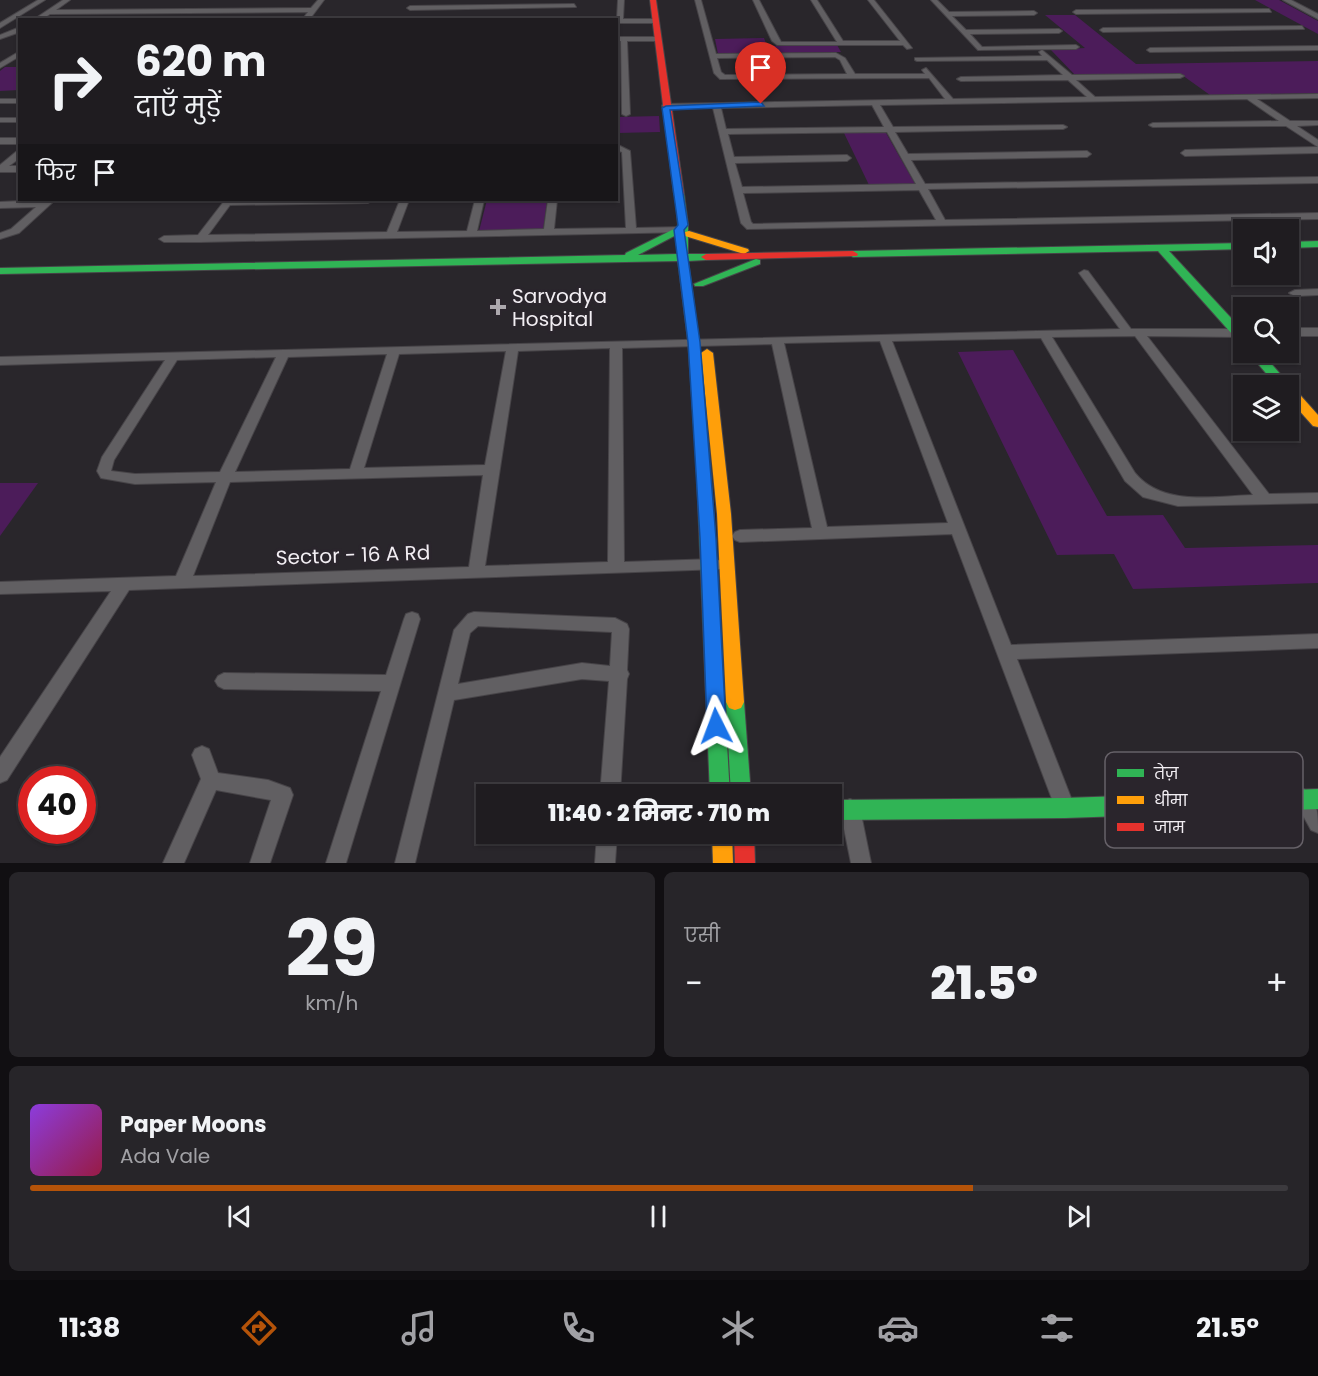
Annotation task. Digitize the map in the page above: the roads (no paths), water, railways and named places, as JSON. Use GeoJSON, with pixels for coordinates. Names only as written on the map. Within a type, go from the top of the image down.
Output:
{"type":"FeatureCollection","features":[{"type":"Feature","properties":{"kind":"street"},"geometry":{"type":"LineString","coordinates":[[0,26],[42,0]]}},
{"type":"Feature","properties":{"kind":"street"},"geometry":{"type":"LineString","coordinates":[[39,18],[68,0]]}},
{"type":"Feature","properties":{"kind":"street"},"geometry":{"type":"LineString","coordinates":[[103,12],[120,0]]}},
{"type":"Feature","properties":{"kind":"street"},"geometry":{"type":"LineString","coordinates":[[185,18],[206,0]]}},
{"type":"Feature","properties":{"kind":"street"},"geometry":{"type":"LineString","coordinates":[[235,11],[246,0]]}},
{"type":"Feature","properties":{"kind":"street"},"geometry":{"type":"LineString","coordinates":[[282,10],[292,0]]}},
{"type":"Feature","properties":{"kind":"street"},"geometry":{"type":"LineString","coordinates":[[307,18],[321,0]]}},
{"type":"Feature","properties":{"kind":"street"},"geometry":{"type":"LineString","coordinates":[[414,0],[408,11],[574,3],[573,18]]}},
{"type":"Feature","properties":{"kind":"street"},"geometry":{"type":"LineString","coordinates":[[458,8],[461,0]]}},
{"type":"Feature","properties":{"kind":"street"},"geometry":{"type":"LineString","coordinates":[[621,0],[618,21],[655,21]]}},
{"type":"Feature","properties":{"kind":"street"},"geometry":{"type":"LineString","coordinates":[[653,0],[724,514],[740,784]]}},
{"type":"Feature","properties":{"kind":"street"},"geometry":{"type":"LineString","coordinates":[[698,0],[718,73],[723,77],[930,76]]}},
{"type":"Feature","properties":{"kind":"street"},"geometry":{"type":"LineString","coordinates":[[756,0],[776,43],[905,43]]}},
{"type":"Feature","properties":{"kind":"street"},"geometry":{"type":"LineString","coordinates":[[814,0],[841,43]]}},
{"type":"Feature","properties":{"kind":"street"},"geometry":{"type":"LineString","coordinates":[[871,0],[951,102]]}},
{"type":"Feature","properties":{"kind":"street"},"geometry":{"type":"LineString","coordinates":[[934,0],[980,49],[1076,47]]}},
{"type":"Feature","properties":{"kind":"street"},"geometry":{"type":"LineString","coordinates":[[1155,0],[1209,36]]}},
{"type":"Feature","properties":{"kind":"street"},"geometry":{"type":"LineString","coordinates":[[1286,0],[1318,17]]}},
{"type":"Feature","properties":{"kind":"street"},"geometry":{"type":"LineString","coordinates":[[48,12],[313,10]]}},
{"type":"Feature","properties":{"kind":"street"},"geometry":{"type":"LineString","coordinates":[[1076,12],[1269,11]]}},
{"type":"Feature","properties":{"kind":"street"},"geometry":{"type":"LineString","coordinates":[[947,14],[1034,13]]}},
{"type":"Feature","properties":{"kind":"street"},"geometry":{"type":"LineString","coordinates":[[1103,30],[1302,28]]}},
{"type":"Feature","properties":{"kind":"street"},"geometry":{"type":"LineString","coordinates":[[0,37],[18,31]]}},
{"type":"Feature","properties":{"kind":"street"},"geometry":{"type":"LineString","coordinates":[[963,32],[1059,31]]}},
{"type":"Feature","properties":{"kind":"street"},"geometry":{"type":"LineString","coordinates":[[623,108],[620,39],[657,39]]}},
{"type":"Feature","properties":{"kind":"street"},"geometry":{"type":"LineString","coordinates":[[1219,42],[1229,48]]}},
{"type":"Feature","properties":{"kind":"street"},"geometry":{"type":"LineString","coordinates":[[1039,48],[1093,99]]}},
{"type":"Feature","properties":{"kind":"street"},"geometry":{"type":"LineString","coordinates":[[1150,50],[1318,48]]}},
{"type":"Feature","properties":{"kind":"street"},"geometry":{"type":"LineString","coordinates":[[0,66],[18,53]]}},
{"type":"Feature","properties":{"kind":"street"},"geometry":{"type":"LineString","coordinates":[[713,56],[836,55],[843,59],[852,76]]}},
{"type":"Feature","properties":{"kind":"street"},"geometry":{"type":"LineString","coordinates":[[917,59],[1048,58]]}},
{"type":"Feature","properties":{"kind":"street"},"geometry":{"type":"LineString","coordinates":[[961,79],[1180,76]]}},
{"type":"Feature","properties":{"kind":"street"},"geometry":{"type":"LineString","coordinates":[[666,107],[1318,96]]}},
{"type":"Feature","properties":{"kind":"street"},"geometry":{"type":"LineString","coordinates":[[1249,97],[1318,144]]}},
{"type":"Feature","properties":{"kind":"street"},"geometry":{"type":"LineString","coordinates":[[0,101],[18,101]]}},
{"type":"Feature","properties":{"kind":"street"},"geometry":{"type":"LineString","coordinates":[[875,103],[942,223]]}},
{"type":"Feature","properties":{"kind":"street"},"geometry":{"type":"LineString","coordinates":[[716,105],[736,190],[746,223],[751,227],[1318,216]]}},
{"type":"Feature","properties":{"kind":"street"},"geometry":{"type":"LineString","coordinates":[[0,120],[18,120]]}},
{"type":"Feature","properties":{"kind":"street"},"geometry":{"type":"LineString","coordinates":[[1153,125],[1318,123]]}},
{"type":"Feature","properties":{"kind":"street"},"geometry":{"type":"LineString","coordinates":[[722,132],[1063,127]]}},
{"type":"Feature","properties":{"kind":"street"},"geometry":{"type":"LineString","coordinates":[[0,141],[18,141]]}},
{"type":"Feature","properties":{"kind":"street"},"geometry":{"type":"LineString","coordinates":[[618,147],[626,151],[631,231]]}},
{"type":"Feature","properties":{"kind":"street"},"geometry":{"type":"LineString","coordinates":[[1185,153],[1318,150]]}},
{"type":"Feature","properties":{"kind":"street"},"geometry":{"type":"LineString","coordinates":[[905,157],[1086,154]]}},
{"type":"Feature","properties":{"kind":"street"},"geometry":{"type":"LineString","coordinates":[[18,155],[0,169],[18,169]]}},
{"type":"Feature","properties":{"kind":"street"},"geometry":{"type":"LineString","coordinates":[[729,160],[847,158]]}},
{"type":"Feature","properties":{"kind":"street"},"geometry":{"type":"LineString","coordinates":[[736,190],[1318,180]]}},
{"type":"Feature","properties":{"kind":"street"},"geometry":{"type":"LineString","coordinates":[[200,239],[228,201]]}},
{"type":"Feature","properties":{"kind":"street"},"geometry":{"type":"LineString","coordinates":[[391,234],[404,201]]}},
{"type":"Feature","properties":{"kind":"street"},"geometry":{"type":"LineString","coordinates":[[471,233],[479,201]]}},
{"type":"Feature","properties":{"kind":"street"},"geometry":{"type":"LineString","coordinates":[[549,231],[552,201]]}},
{"type":"Feature","properties":{"kind":"street"},"geometry":{"type":"LineString","coordinates":[[0,205],[48,202]]}},
{"type":"Feature","properties":{"kind":"street"},"geometry":{"type":"LineString","coordinates":[[0,236],[15,231],[48,202]]}},
{"type":"Feature","properties":{"kind":"street"},"geometry":{"type":"LineString","coordinates":[[625,258],[685,230]]}},
{"type":"Feature","properties":{"kind":"street"},"geometry":{"type":"LineString","coordinates":[[164,239],[685,230],[758,259]]}},
{"type":"Feature","properties":{"kind":"street"},"geometry":{"type":"LineString","coordinates":[[1299,245],[1318,244]]}},
{"type":"Feature","properties":{"kind":"street"},"geometry":{"type":"LineString","coordinates":[[0,276],[1233,249]]}},
{"type":"Feature","properties":{"kind":"street"},"geometry":{"type":"LineString","coordinates":[[1299,251],[1318,250]]}},
{"type":"Feature","properties":{"kind":"street"},"geometry":{"type":"LineString","coordinates":[[1163,251],[1233,327]]}},
{"type":"Feature","properties":{"kind":"street"},"geometry":{"type":"LineString","coordinates":[[0,271],[625,258],[689,261]]}},
{"type":"Feature","properties":{"kind":"street"},"geometry":{"type":"LineString","coordinates":[[699,284],[758,259]]}},
{"type":"Feature","properties":{"kind":"street"},"geometry":{"type":"LineString","coordinates":[[689,261],[699,284],[708,564],[719,784]]}},
{"type":"Feature","properties":{"kind":"street"},"geometry":{"type":"LineString","coordinates":[[1084,273],[1265,501]]}},
{"type":"Feature","properties":{"kind":"street"},"geometry":{"type":"LineString","coordinates":[[1295,293],[1318,292]]}},
{"type":"Feature","properties":{"kind":"street"},"geometry":{"type":"LineString","coordinates":[[0,361],[1132,332],[1233,336]]}},
{"type":"Feature","properties":{"kind":"street"},"geometry":{"type":"LineString","coordinates":[[1299,332],[1318,332]]}},
{"type":"Feature","properties":{"kind":"street"},"geometry":{"type":"LineString","coordinates":[[1045,335],[1138,488],[1166,501],[1265,501],[1318,498]]}},
{"type":"Feature","properties":{"kind":"street"},"geometry":{"type":"LineString","coordinates":[[885,338],[1065,808]]}},
{"type":"Feature","properties":{"kind":"street"},"geometry":{"type":"LineString","coordinates":[[777,340],[820,531]]}},
{"type":"Feature","properties":{"kind":"street"},"geometry":{"type":"LineString","coordinates":[[616,344],[616,567]]}},
{"type":"Feature","properties":{"kind":"street"},"geometry":{"type":"LineString","coordinates":[[476,572],[490,470],[513,347]]}},
{"type":"Feature","properties":{"kind":"street"},"geometry":{"type":"LineString","coordinates":[[356,472],[394,351]]}},
{"type":"Feature","properties":{"kind":"street"},"geometry":{"type":"LineString","coordinates":[[182,582],[225,477],[284,353]]}},
{"type":"Feature","properties":{"kind":"street"},"geometry":{"type":"LineString","coordinates":[[173,357],[107,460],[104,471],[106,475],[118,478],[225,477],[490,470]]}},
{"type":"Feature","properties":{"kind":"street"},"geometry":{"type":"LineString","coordinates":[[1264,363],[1274,375]]}},
{"type":"Feature","properties":{"kind":"street"},"geometry":{"type":"LineString","coordinates":[[1299,402],[1318,423]]}},
{"type":"Feature","properties":{"kind":"street"},"geometry":{"type":"LineString","coordinates":[[740,536],[820,531],[956,528]]}},
{"type":"Feature","properties":{"kind":"street","name":"Sector - 16 A Rd"},"geometry":{"type":"LineString","coordinates":[[0,588],[726,565]]}},
{"type":"Feature","properties":{"kind":"street"},"geometry":{"type":"LineString","coordinates":[[0,774],[124,584]]}},
{"type":"Feature","properties":{"kind":"street"},"geometry":{"type":"LineString","coordinates":[[405,863],[462,630],[467,624],[479,618],[615,625],[621,629],[620,674],[611,784]]}},
{"type":"Feature","properties":{"kind":"street"},"geometry":{"type":"LineString","coordinates":[[336,863],[412,619]]}},
{"type":"Feature","properties":{"kind":"street"},"geometry":{"type":"LineString","coordinates":[[1005,652],[1318,641]]}},
{"type":"Feature","properties":{"kind":"street"},"geometry":{"type":"LineString","coordinates":[[448,693],[582,671],[620,674]]}},
{"type":"Feature","properties":{"kind":"street"},"geometry":{"type":"LineString","coordinates":[[224,681],[392,683]]}},
{"type":"Feature","properties":{"kind":"street"},"geometry":{"type":"LineString","coordinates":[[173,863],[211,779],[202,755]]}},
{"type":"Feature","properties":{"kind":"street"},"geometry":{"type":"LineString","coordinates":[[211,779],[234,788],[276,790],[283,795],[260,863]]}},
{"type":"Feature","properties":{"kind":"street"},"geometry":{"type":"LineString","coordinates":[[1311,799],[1318,823]]}},
{"type":"Feature","properties":{"kind":"street"},"geometry":{"type":"LineString","coordinates":[[842,809],[1105,807]]}},
{"type":"Feature","properties":{"kind":"street"},"geometry":{"type":"LineString","coordinates":[[842,814],[861,863]]}},
{"type":"Feature","properties":{"kind":"street"},"geometry":{"type":"LineString","coordinates":[[605,863],[606,844]]}},
{"type":"Feature","properties":{"kind":"street"},"geometry":{"type":"LineString","coordinates":[[722,844],[723,863]]}},
{"type":"Feature","properties":{"kind":"street"},"geometry":{"type":"LineString","coordinates":[[744,844],[745,863]]}},
{"type":"Feature","properties":{"kind":"place","name":"Sarvodya Hospital"},"geometry":{"type":"Point","coordinates":[498,307]}}]}
